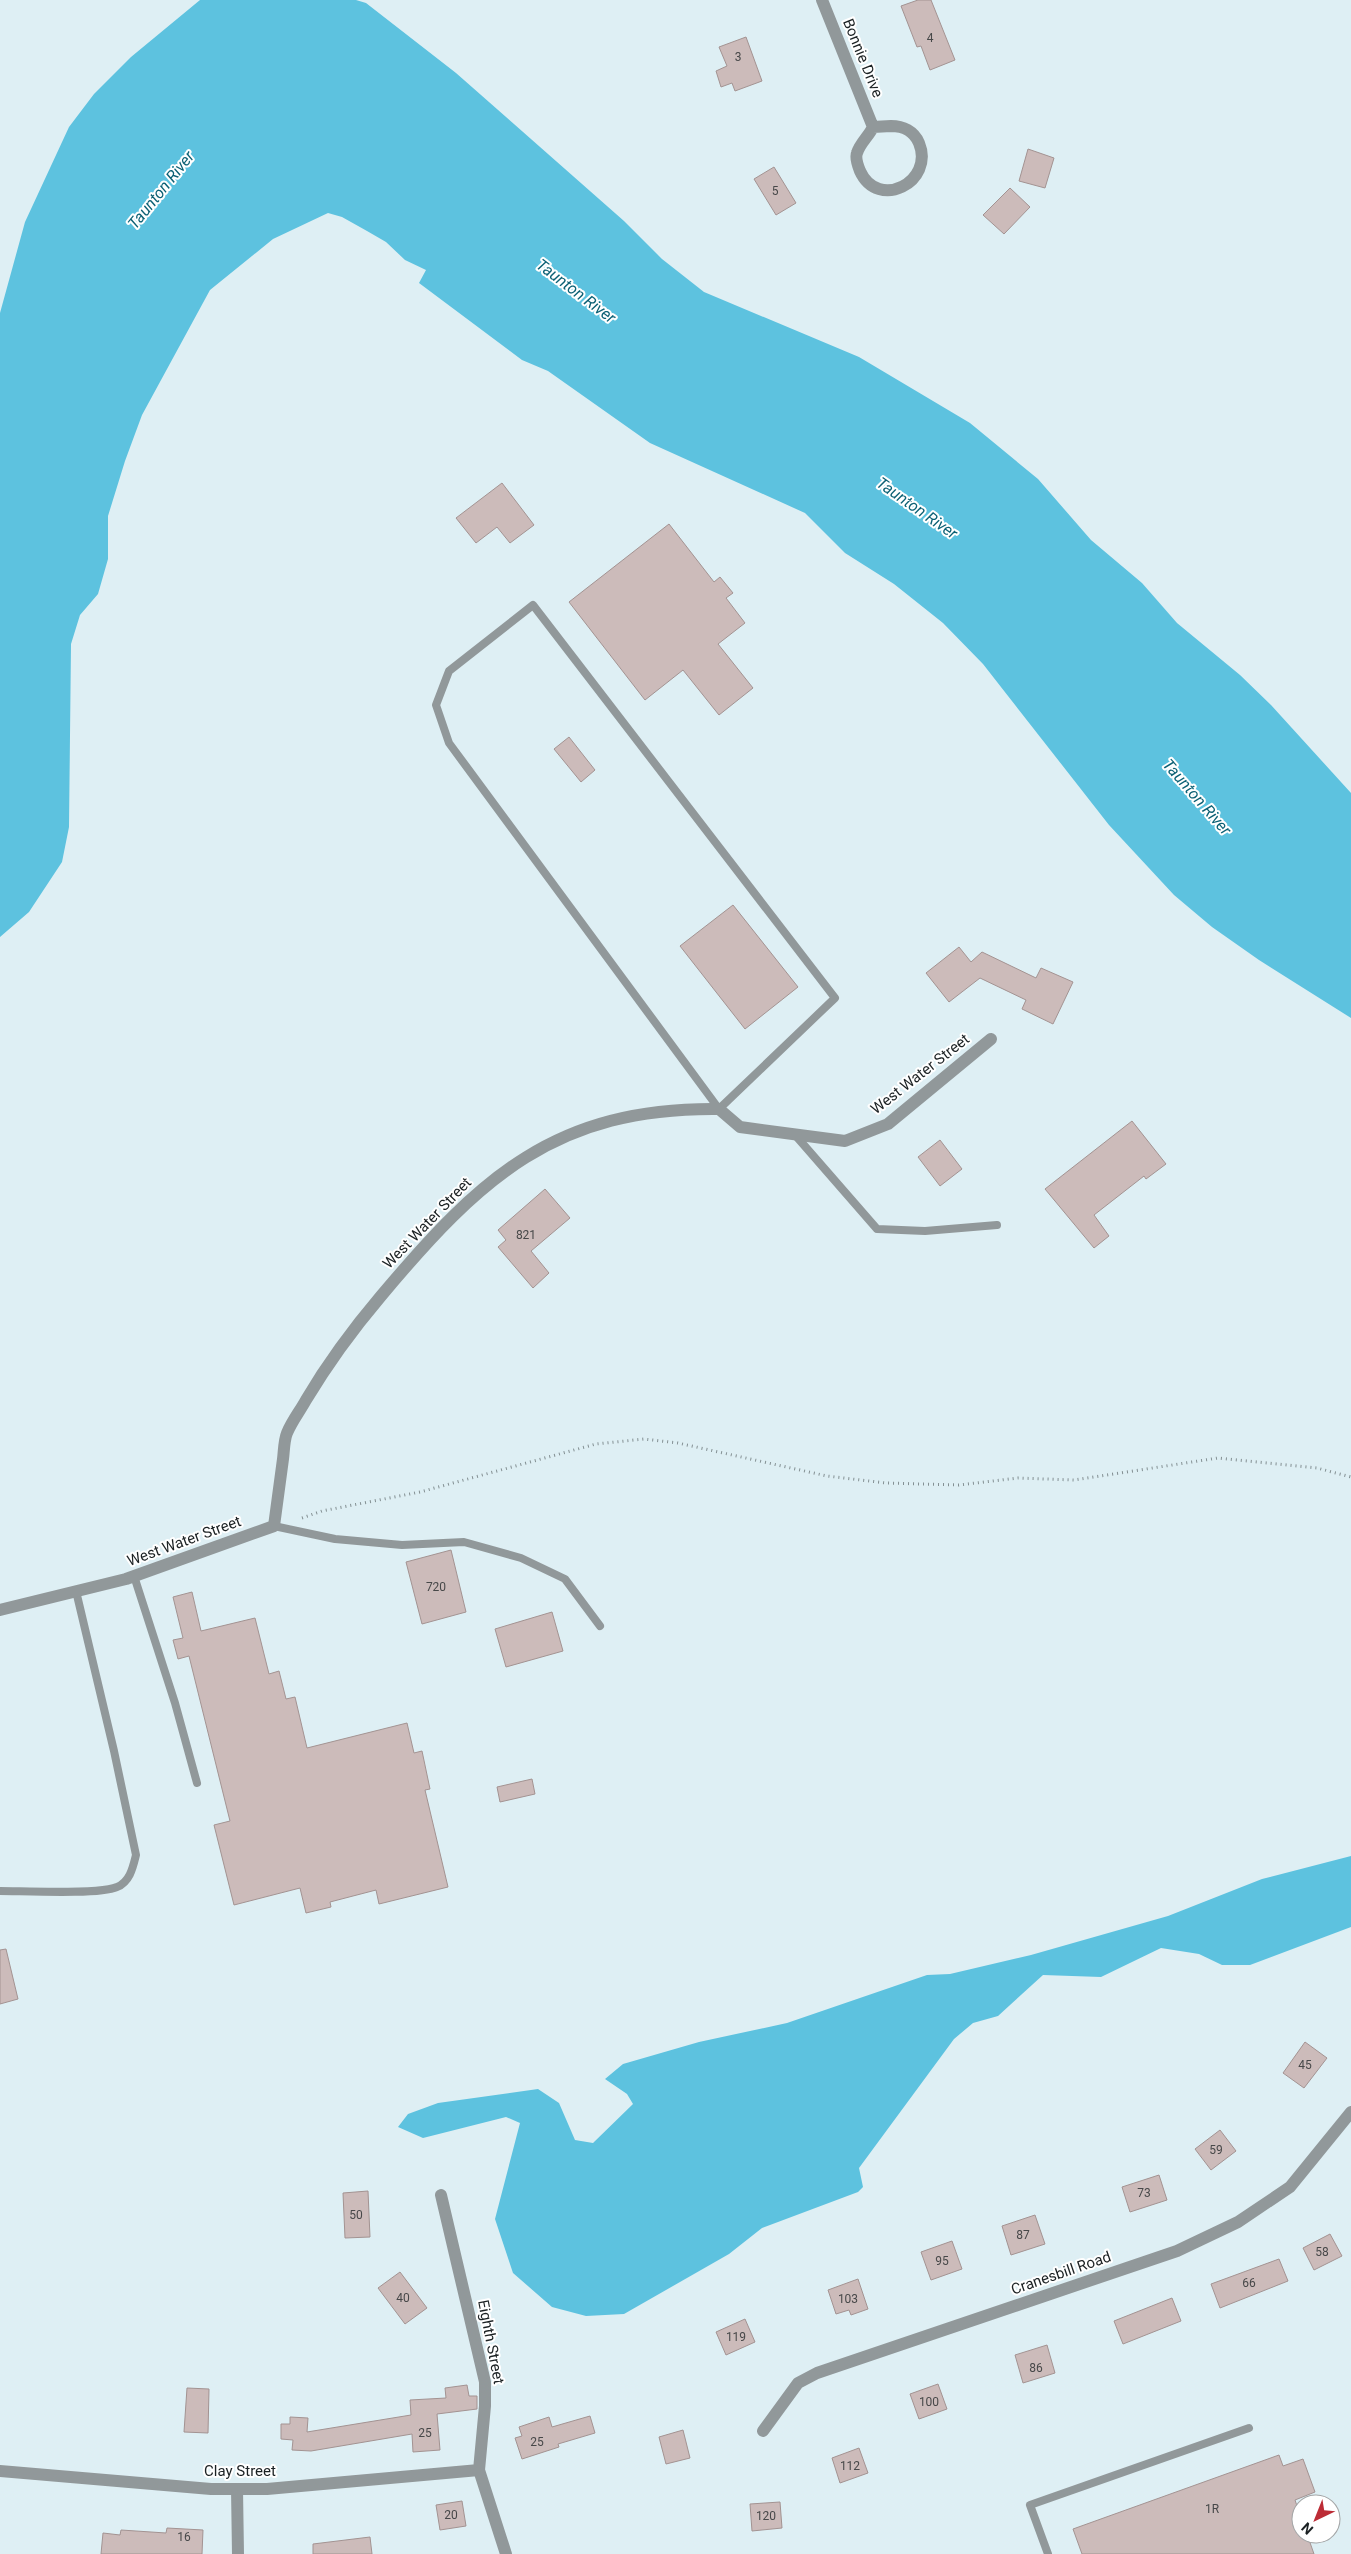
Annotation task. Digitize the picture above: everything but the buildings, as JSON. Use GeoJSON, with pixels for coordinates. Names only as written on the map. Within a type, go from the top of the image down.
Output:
{"type":"FeatureCollection","features":[{"type":"Feature","properties":{"kind":"street","name":"Bonnie Drive"},"geometry":{"type":"LineString","coordinates":[[822,0],[874,127]]}},
{"type":"Feature","properties":{"kind":"street"},"geometry":{"type":"LineString","coordinates":[[902,126],[918,142],[921,164],[917,175],[903,188],[885,191],[868,182],[861,174],[856,154],[874,127],[902,126]]}},
{"type":"Feature","properties":{"kind":"street","name":"West Water Street"},"geometry":{"type":"LineString","coordinates":[[0,1610],[134,1576],[274,1526],[287,1433],[338,1349],[378,1298],[434,1234],[478,1191],[528,1155],[587,1128],[656,1112],[719,1109],[740,1127],[796,1136],[845,1141],[888,1124],[991,1039]]}},
{"type":"Feature","properties":{"kind":"street","name":"Cranesbill Road"},"geometry":{"type":"LineString","coordinates":[[764,2431],[798,2382],[817,2373],[1177,2251],[1238,2222],[1290,2187],[1351,2112]]}},
{"type":"Feature","properties":{"kind":"street","name":"Eighth Street"},"geometry":{"type":"LineString","coordinates":[[441,2195],[485,2382],[486,2406],[479,2470],[506,2554]]}},
{"type":"Feature","properties":{"kind":"street","name":"Clay Street"},"geometry":{"type":"LineString","coordinates":[[0,2471],[211,2489],[292,2487],[479,2470]]}},
{"type":"Feature","properties":{"kind":"street"},"geometry":{"type":"LineString","coordinates":[[237,2488],[238,2554]]}},
{"type":"Feature","properties":{"kind":"lane"},"geometry":{"type":"LineString","coordinates":[[533,605],[835,998],[719,1109],[449,744],[436,705],[449,671],[533,605]]}},
{"type":"Feature","properties":{"kind":"lane"},"geometry":{"type":"LineString","coordinates":[[796,1136],[877,1229],[925,1231],[997,1224]]}},
{"type":"Feature","properties":{"kind":"lane"},"geometry":{"type":"LineString","coordinates":[[274,1526],[336,1539],[364,1542],[402,1545],[464,1542],[521,1558],[565,1579],[600,1626]]}},
{"type":"Feature","properties":{"kind":"lane"},"geometry":{"type":"LineString","coordinates":[[134,1576],[175,1703],[197,1783]]}},
{"type":"Feature","properties":{"kind":"lane"},"geometry":{"type":"LineString","coordinates":[[0,1891],[98,1891],[117,1888],[132,1871],[136,1855],[114,1750],[76,1591]]}},
{"type":"Feature","properties":{"kind":"lane"},"geometry":{"type":"LineString","coordinates":[[1048,2554],[1030,2505],[1249,2428]]}},
{"type":"Feature","properties":{"kind":"path"},"geometry":{"type":"LineString","coordinates":[[274,1526],[322,1511],[420,1492],[596,1444],[644,1439],[678,1443],[827,1476],[886,1482],[959,1485],[1018,1478],[1074,1480],[1218,1458],[1308,1467],[1351,1477]]}},
{"type":"Feature","properties":{"kind":"water","name":"Taunton River"},"geometry":{"type":"Polygon","coordinates":[[[200,0],[356,0],[366,3],[456,73],[624,221],[662,259],[704,292],[859,357],[970,423],[1038,479],[1091,540],[1142,583],[1177,623],[1240,675],[1271,705],[1351,793],[1351,1018],[1259,960],[1212,927],[1174,895],[1109,825],[983,664],[943,623],[894,584],[845,553],[805,513],[650,443],[548,371],[522,360],[419,283],[426,270],[405,260],[386,242],[342,217],[328,213],[273,239],[210,290],[142,415],[108,516],[108,559],[98,594],[80,615],[71,644],[69,827],[62,862],[29,912],[0,937],[0,313],[25,222],[69,127],[94,94],[131,57],[200,0]]]}},
{"type":"Feature","properties":{"kind":"water"},"geometry":{"type":"Polygon","coordinates":[[[1351,1856],[1351,1927],[1250,1965],[1222,1965],[1199,1954],[1161,1948],[1101,1977],[1043,1975],[998,2016],[973,2023],[954,2039],[859,2168],[863,2187],[858,2192],[762,2228],[729,2254],[624,2314],[586,2316],[552,2307],[513,2273],[495,2219],[520,2123],[506,2117],[423,2138],[398,2127],[408,2114],[438,2103],[538,2089],[559,2103],[575,2140],[593,2143],[633,2104],[627,2094],[605,2079],[623,2064],[699,2042],[787,2023],[927,1975],[950,1974],[1031,1955],[1168,1916],[1262,1879],[1351,1856]]]}}]}
